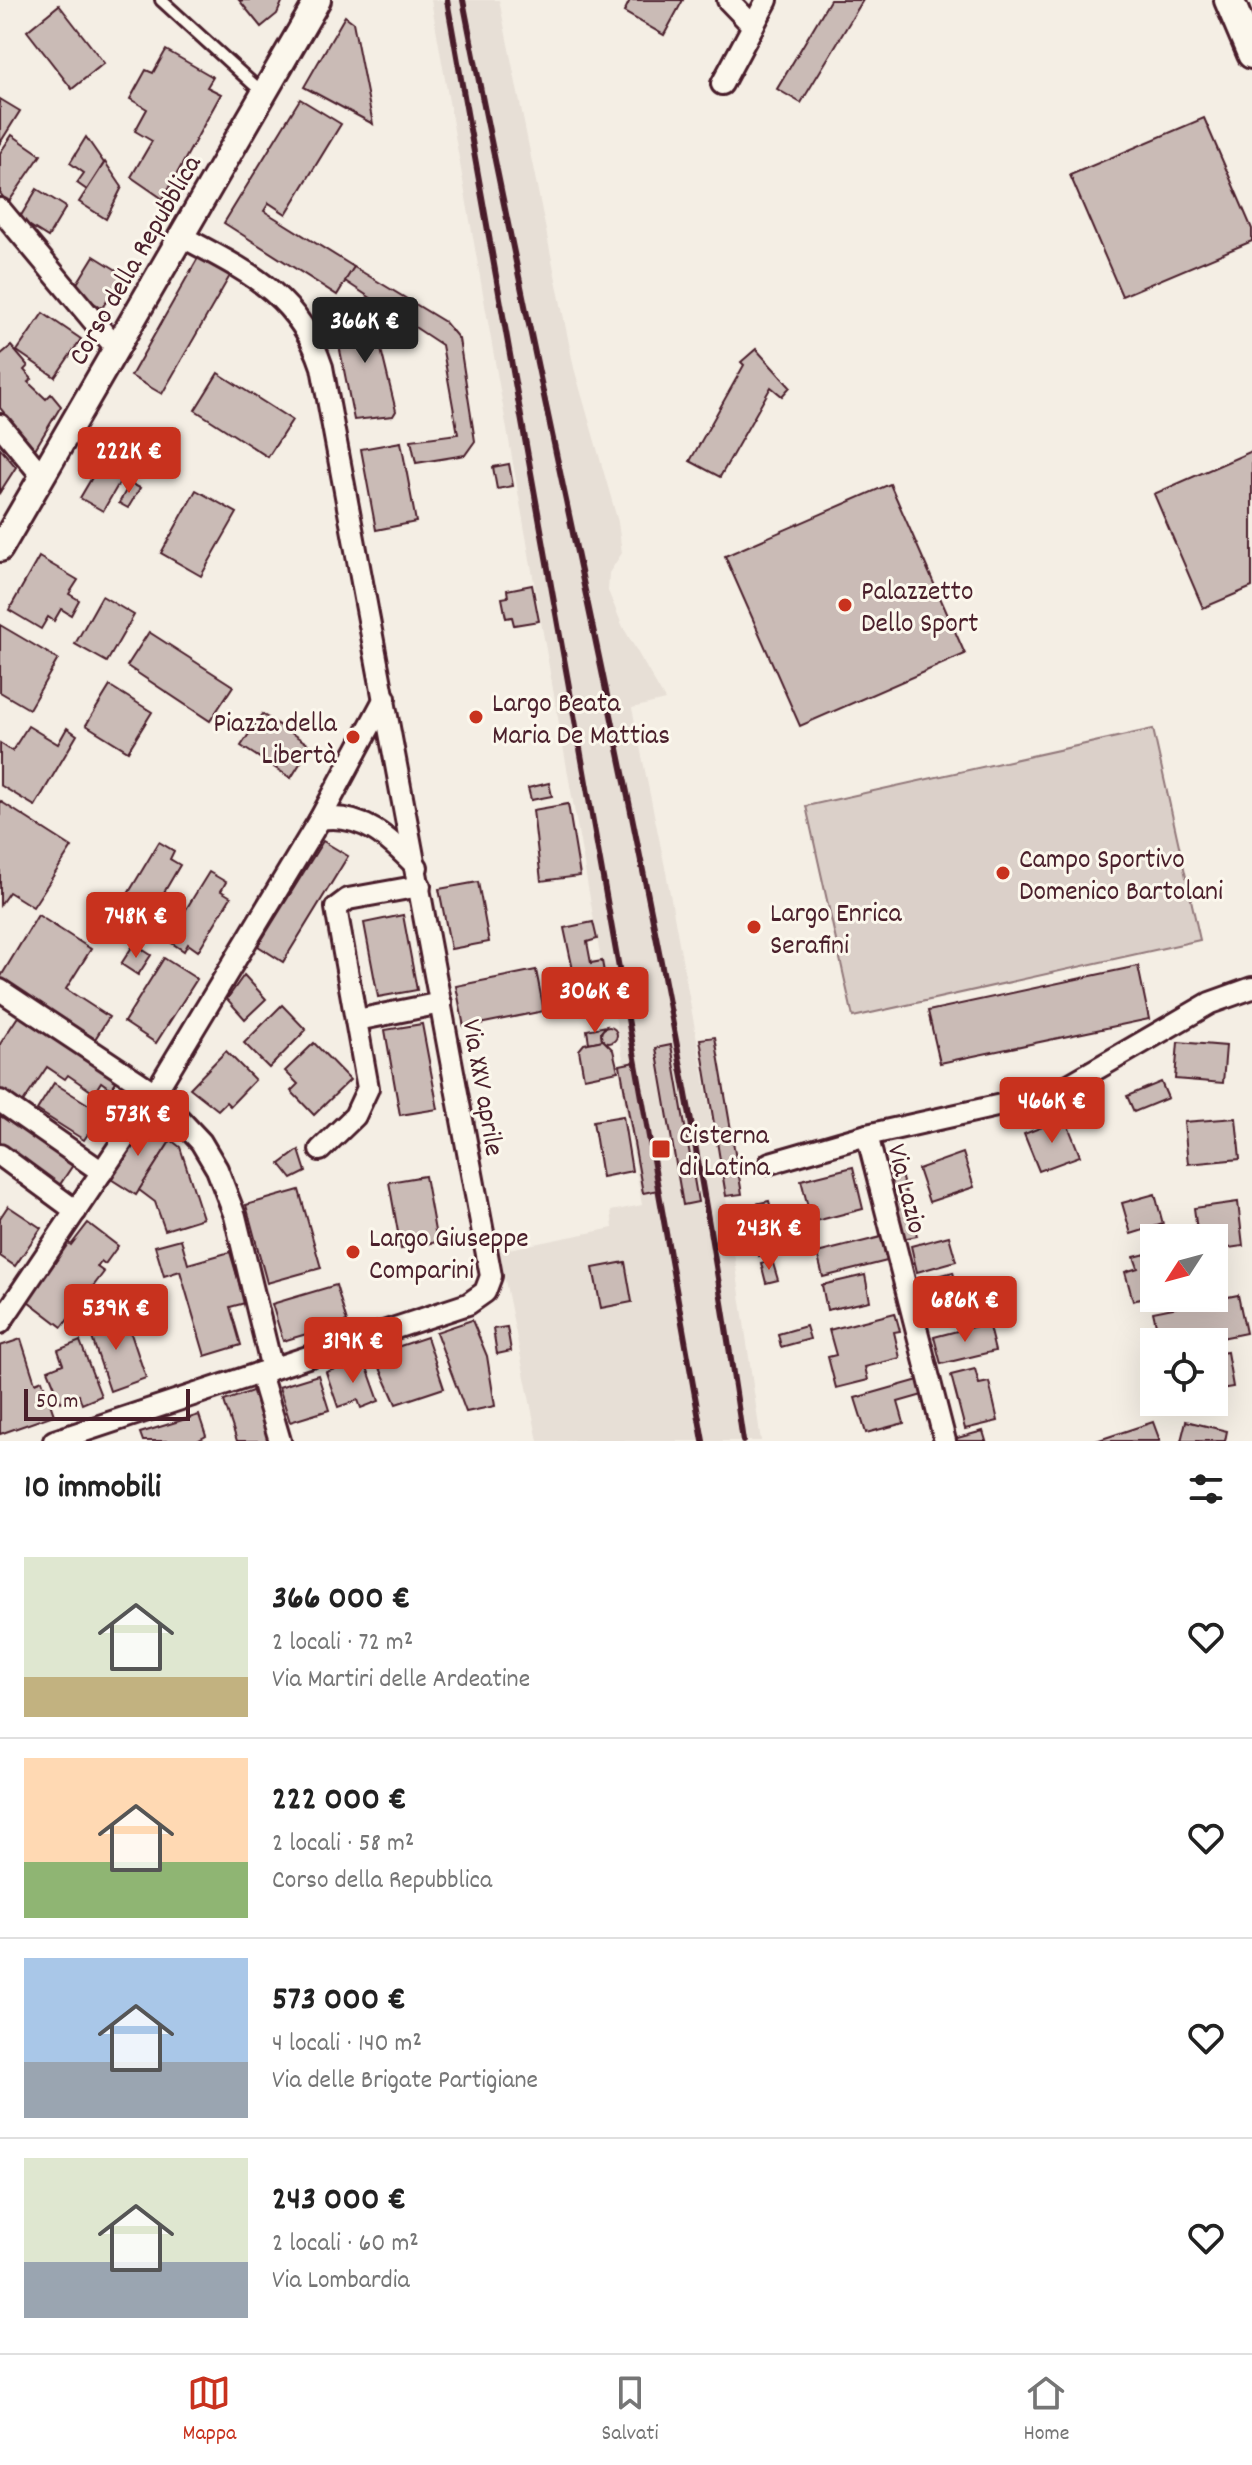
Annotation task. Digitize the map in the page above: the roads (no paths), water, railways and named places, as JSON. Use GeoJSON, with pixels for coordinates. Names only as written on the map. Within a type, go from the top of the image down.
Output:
{"type":"FeatureCollection","features":[{"type":"Feature","properties":{"kind":"main road"},"geometry":{"type":"LineString","coordinates":[[1229,0],[1252,54]]}},
{"type":"Feature","properties":{"kind":"street","name":"Corso della Repubblica"},"geometry":{"type":"LineString","coordinates":[[0,549],[318,0]]}},
{"type":"Feature","properties":{"kind":"street"},"geometry":{"type":"LineString","coordinates":[[728,0],[752,25]]}},
{"type":"Feature","properties":{"kind":"street"},"geometry":{"type":"LineString","coordinates":[[722,84],[767,0]]}},
{"type":"Feature","properties":{"kind":"street"},"geometry":{"type":"LineString","coordinates":[[0,209],[116,348]]}},
{"type":"Feature","properties":{"kind":"street"},"geometry":{"type":"LineString","coordinates":[[181,236],[271,288],[298,319],[315,349],[324,374],[418,876]]}},
{"type":"Feature","properties":{"kind":"street"},"geometry":{"type":"LineString","coordinates":[[0,425],[42,476]]}},
{"type":"Feature","properties":{"kind":"street"},"geometry":{"type":"LineString","coordinates":[[0,1323],[155,1093],[320,819],[385,698]]}},
{"type":"Feature","properties":{"kind":"street"},"geometry":{"type":"LineString","coordinates":[[320,819],[342,818],[363,823],[390,841],[418,876]]}},
{"type":"Feature","properties":{"kind":"street"},"geometry":{"type":"LineString","coordinates":[[320,1150],[355,1116],[367,1095],[367,1073],[336,908],[348,899],[418,876]]}},
{"type":"Feature","properties":{"kind":"street","name":"Via XXV aprile"},"geometry":{"type":"LineString","coordinates":[[266,1371],[464,1305],[485,1292],[490,1270],[418,876]]}},
{"type":"Feature","properties":{"kind":"street"},"geometry":{"type":"LineString","coordinates":[[770,1163],[867,1135],[1055,1093],[1210,1003],[1252,988]]}},
{"type":"Feature","properties":{"kind":"street"},"geometry":{"type":"LineString","coordinates":[[0,990],[155,1093],[194,1132],[222,1180],[235,1216],[280,1441]]}},
{"type":"Feature","properties":{"kind":"street"},"geometry":{"type":"LineString","coordinates":[[357,1020],[441,1003]]}},
{"type":"Feature","properties":{"kind":"street"},"geometry":{"type":"LineString","coordinates":[[0,1101],[102,1172]]}},
{"type":"Feature","properties":{"kind":"street","name":"Via Lazio"},"geometry":{"type":"LineString","coordinates":[[867,1135],[945,1441]]}},
{"type":"Feature","properties":{"kind":"street"},"geometry":{"type":"LineString","coordinates":[[0,1155],[76,1211]]}},
{"type":"Feature","properties":{"kind":"street"},"geometry":{"type":"LineString","coordinates":[[54,1441],[266,1371]]}},
{"type":"Feature","properties":{"kind":"lane"},"geometry":{"type":"LineString","coordinates":[[161,0],[264,93]]}},
{"type":"Feature","properties":{"kind":"railway"},"geometry":{"type":"LineString","coordinates":[[447,0],[703,1441]]}},
{"type":"Feature","properties":{"kind":"railway"},"geometry":{"type":"LineString","coordinates":[[463,0],[649,899],[715,1260],[743,1441]]}},
{"type":"Feature","properties":{"kind":"place","name":"Palazzetto Dello Sport"},"geometry":{"type":"Point","coordinates":[845,605]}},
{"type":"Feature","properties":{"kind":"place","name":"Largo Beata Maria De Mattias"},"geometry":{"type":"Point","coordinates":[476,717]}},
{"type":"Feature","properties":{"kind":"place","name":"Piazza della Libertà"},"geometry":{"type":"Point","coordinates":[353,737]}},
{"type":"Feature","properties":{"kind":"place","name":"Campo Sportivo Domenico Bartolani"},"geometry":{"type":"Point","coordinates":[1003,873]}},
{"type":"Feature","properties":{"kind":"place","name":"Largo Enrica Serafini"},"geometry":{"type":"Point","coordinates":[754,927]}},
{"type":"Feature","properties":{"kind":"place","name":"Cisterna di Latina"},"geometry":{"type":"Point","coordinates":[661,1149]}},
{"type":"Feature","properties":{"kind":"place","name":"Largo Giuseppe Comparini"},"geometry":{"type":"Point","coordinates":[353,1252]}}]}
